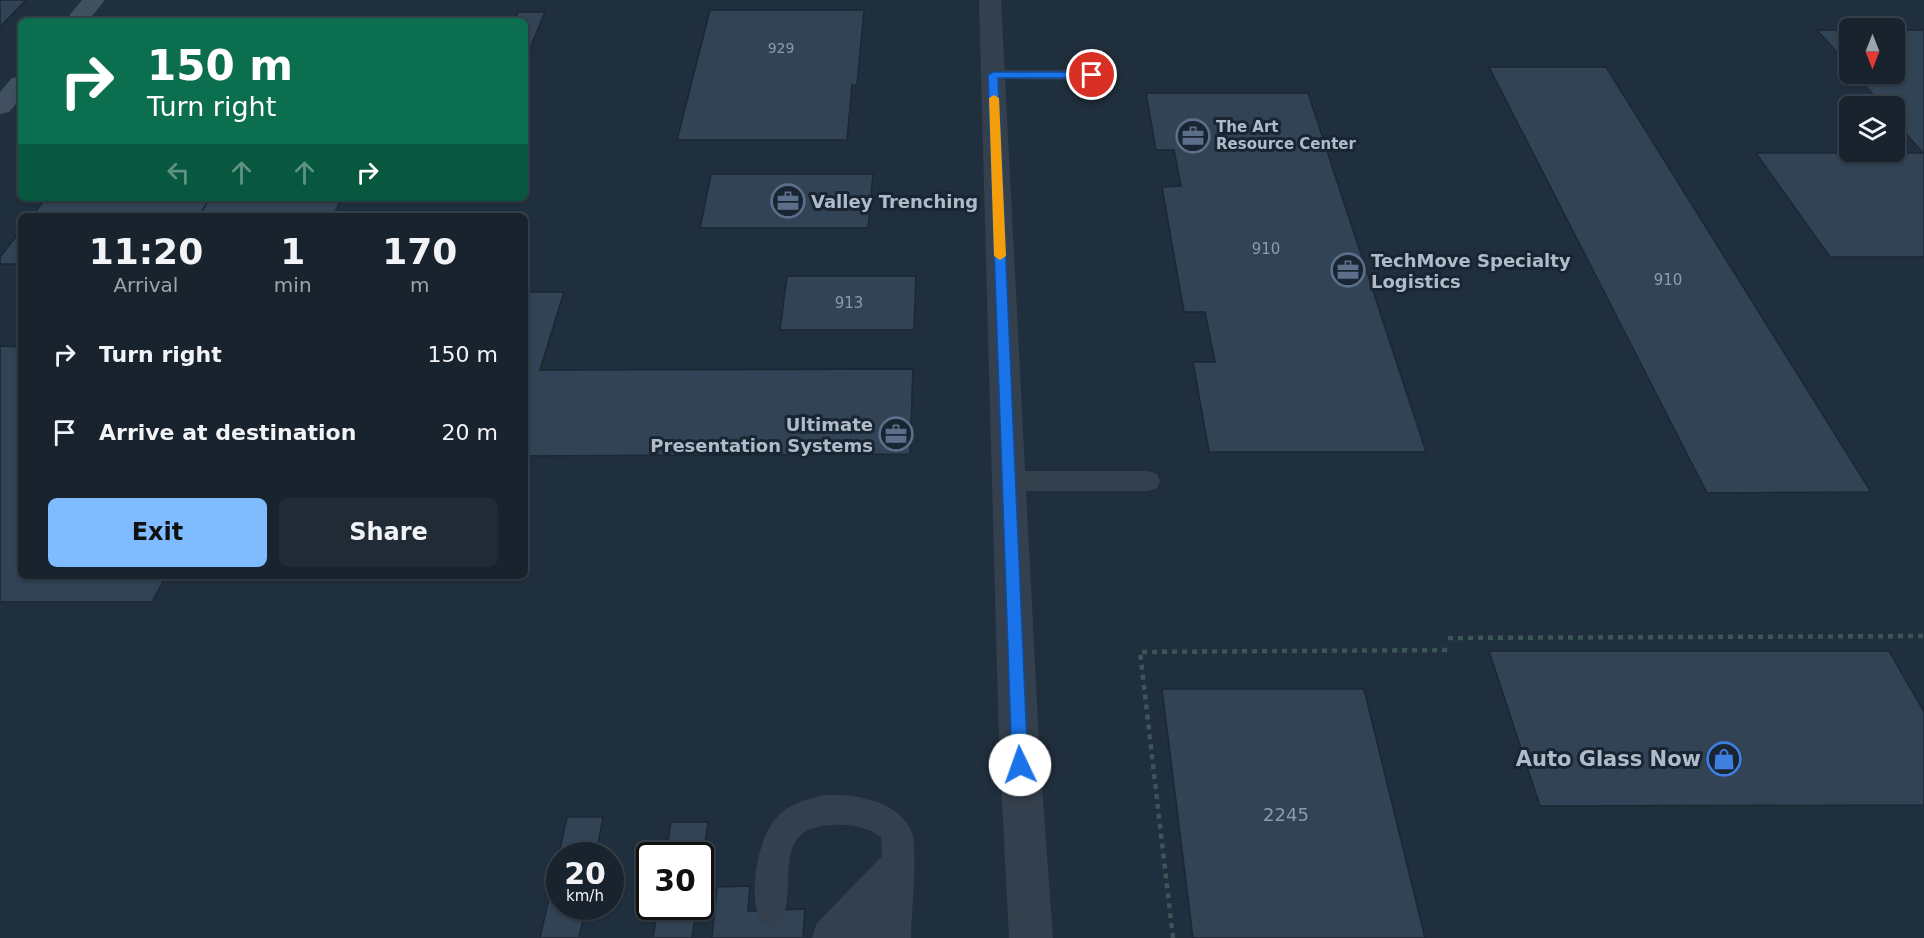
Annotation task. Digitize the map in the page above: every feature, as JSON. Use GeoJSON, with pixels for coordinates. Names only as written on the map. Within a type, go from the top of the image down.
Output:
{"type":"FeatureCollection","features":[{"type":"Feature","properties":{"kind":"main road"},"geometry":{"type":"LineString","coordinates":[[78,18],[94,0]]}},
{"type":"Feature","properties":{"kind":"main road"},"geometry":{"type":"LineString","coordinates":[[0,106],[18,86]]}},
{"type":"Feature","properties":{"kind":"street"},"geometry":{"type":"LineString","coordinates":[[990,0],[1019,743],[1031,938]]}},
{"type":"Feature","properties":{"kind":"lane"},"geometry":{"type":"LineString","coordinates":[[993,75],[1092,75]]}},
{"type":"Feature","properties":{"kind":"lane"},"geometry":{"type":"LineString","coordinates":[[1009,481],[1148,481]]}},
{"type":"Feature","properties":{"kind":"lane"},"geometry":{"type":"LineString","coordinates":[[771,910],[775,855],[779,839],[789,825],[802,816],[843,810],[884,819],[894,826],[898,836],[895,938]]}},
{"type":"Feature","properties":{"kind":"lane"},"geometry":{"type":"LineString","coordinates":[[828,938],[828,934],[899,861]]}},
{"type":"Feature","properties":{"kind":"lane"},"geometry":{"type":"LineString","coordinates":[[862,938],[899,861]]}},
{"type":"Feature","properties":{"kind":"path"},"geometry":{"type":"LineString","coordinates":[[1448,638],[1923,636]]}},
{"type":"Feature","properties":{"kind":"path"},"geometry":{"type":"LineString","coordinates":[[1173,938],[1140,652],[1452,650]]}},
{"type":"Feature","properties":{"kind":"building"},"geometry":{"type":"Polygon","coordinates":[[[0,0],[26,0],[0,27],[0,0]]]}},
{"type":"Feature","properties":{"kind":"building"},"geometry":{"type":"Polygon","coordinates":[[[710,10],[864,10],[857,85],[852,85],[847,140],[677,140],[710,10]]]}},
{"type":"Feature","properties":{"kind":"building"},"geometry":{"type":"Polygon","coordinates":[[[518,12],[545,12],[528,54],[528,18],[515,18],[518,12]]]}},
{"type":"Feature","properties":{"kind":"building"},"geometry":{"type":"Polygon","coordinates":[[[1817,30],[1839,30],[1839,55],[1817,30]]]}},
{"type":"Feature","properties":{"kind":"building"},"geometry":{"type":"Polygon","coordinates":[[[1905,30],[1924,30],[1924,257],[1830,257],[1756,153],[1839,153],[1839,162],[1905,162],[1905,153],[1923,153],[1905,133],[1905,96],[1874,96],[1864,84],[1905,84],[1905,30]]]}},
{"type":"Feature","properties":{"kind":"building"},"geometry":{"type":"Polygon","coordinates":[[[1489,67],[1606,67],[1871,492],[1707,493],[1489,67]]]}},
{"type":"Feature","properties":{"kind":"building"},"geometry":{"type":"Polygon","coordinates":[[[1146,93],[1308,93],[1426,452],[1209,452],[1193,362],[1215,362],[1205,312],[1184,312],[1162,187],[1181,186],[1174,150],[1156,150],[1146,93]]]}},
{"type":"Feature","properties":{"kind":"building","name":"Valley Trenching"},"geometry":{"type":"Polygon","coordinates":[[[711,174],[873,174],[868,228],[700,228],[711,174]]]}},
{"type":"Feature","properties":{"kind":"building"},"geometry":{"type":"Polygon","coordinates":[[[44,201],[208,201],[201,213],[34,213],[44,201]]]}},
{"type":"Feature","properties":{"kind":"building"},"geometry":{"type":"Polygon","coordinates":[[[208,201],[340,201],[334,213],[201,213],[208,201]]]}},
{"type":"Feature","properties":{"kind":"building"},"geometry":{"type":"Polygon","coordinates":[[[18,234],[18,264],[0,264],[0,257],[18,234]]]}},
{"type":"Feature","properties":{"kind":"building"},"geometry":{"type":"Polygon","coordinates":[[[787,276],[916,276],[914,330],[780,330],[787,276]]]}},
{"type":"Feature","properties":{"kind":"building"},"geometry":{"type":"Polygon","coordinates":[[[528,292],[564,292],[540,370],[913,369],[910,454],[528,456],[528,292]]]}},
{"type":"Feature","properties":{"kind":"building"},"geometry":{"type":"Polygon","coordinates":[[[0,346],[18,347],[18,579],[164,579],[152,602],[0,602],[0,346]]]}},
{"type":"Feature","properties":{"kind":"building","name":"Auto Glass Now"},"geometry":{"type":"Polygon","coordinates":[[[1489,651],[1889,651],[1924,712],[1924,805],[1540,806],[1489,651]]]}},
{"type":"Feature","properties":{"kind":"building"},"geometry":{"type":"Polygon","coordinates":[[[1162,689],[1364,689],[1425,938],[1193,938],[1162,689]]]}},
{"type":"Feature","properties":{"kind":"building"},"geometry":{"type":"Polygon","coordinates":[[[567,817],[603,817],[598,842],[561,842],[567,817]]]}},
{"type":"Feature","properties":{"kind":"building"},"geometry":{"type":"Polygon","coordinates":[[[671,822],[708,822],[705,842],[668,842],[671,822]]]}},
{"type":"Feature","properties":{"kind":"building"},"geometry":{"type":"Polygon","coordinates":[[[750,886],[748,911],[805,909],[803,938],[712,938],[717,887],[750,886]]]}},
{"type":"Feature","properties":{"kind":"building"},"geometry":{"type":"Polygon","coordinates":[[[546,911],[546,920],[583,920],[579,938],[540,938],[546,911]]]}},
{"type":"Feature","properties":{"kind":"building"},"geometry":{"type":"Polygon","coordinates":[[[656,920],[695,920],[692,938],[653,938],[656,920]]]}},
{"type":"Feature","properties":{"kind":"slow traffic"},"geometry":{"type":"LineString","coordinates":[[994,98],[1000,256]]}},
{"type":"Feature","properties":{"kind":"place","name":"The Art Resource Center"},"geometry":{"type":"Point","coordinates":[1193,136]}},
{"type":"Feature","properties":{"kind":"place","name":"Valley Trenching"},"geometry":{"type":"Point","coordinates":[788,201]}},
{"type":"Feature","properties":{"kind":"place","name":"TechMove Specialty Logistics"},"geometry":{"type":"Point","coordinates":[1348,270]}},
{"type":"Feature","properties":{"kind":"place","name":"Ultimate Presentation Systems"},"geometry":{"type":"Point","coordinates":[896,434]}},
{"type":"Feature","properties":{"kind":"place","name":"Auto Glass Now"},"geometry":{"type":"Point","coordinates":[1724,759]}},
{"type":"Feature","properties":{"kind":"route"},"geometry":{"type":"LineString","coordinates":[[1020,765],[993,75],[1092,75]]}}]}
